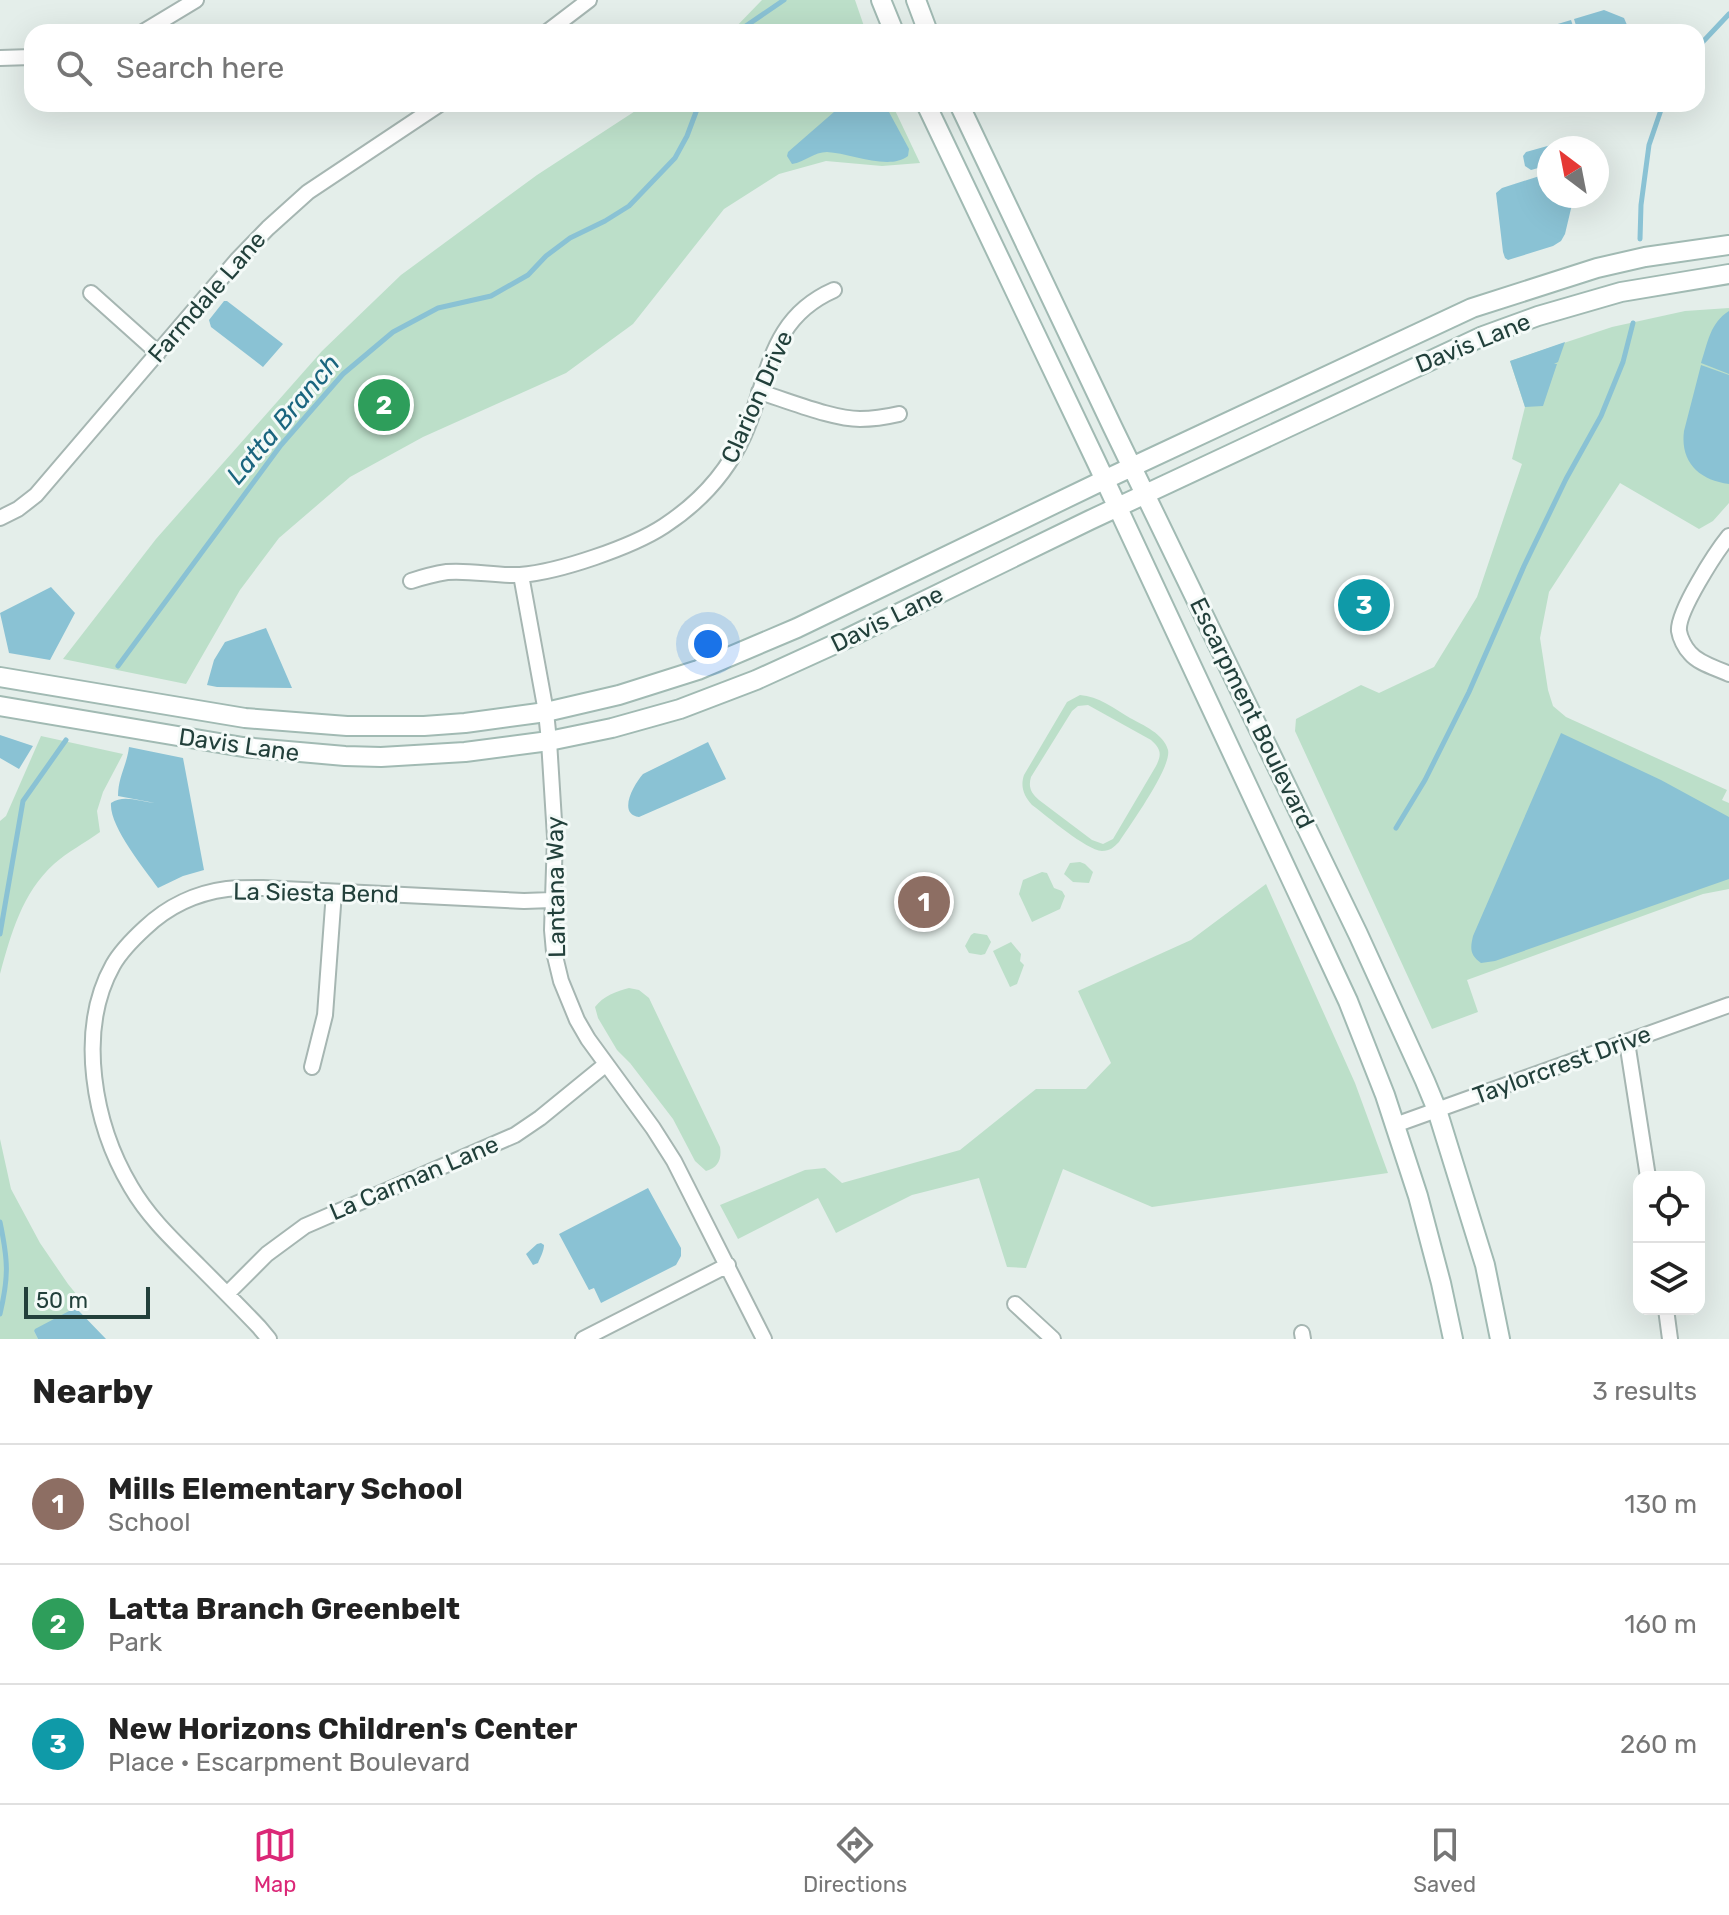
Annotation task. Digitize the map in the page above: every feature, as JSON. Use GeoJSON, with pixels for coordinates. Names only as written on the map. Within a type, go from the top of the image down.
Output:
{"type":"FeatureCollection","features":[{"type":"Feature","properties":{"kind":"main road"},"geometry":{"type":"LineString","coordinates":[[881,0],[891,24]]}},
{"type":"Feature","properties":{"kind":"main road"},"geometry":{"type":"LineString","coordinates":[[916,0],[925,24]]}},
{"type":"Feature","properties":{"kind":"main road","name":"Escarpment Boulevard"},"geometry":{"type":"LineString","coordinates":[[929,112],[1348,1001],[1385,1095],[1418,1196],[1453,1339]]}},
{"type":"Feature","properties":{"kind":"main road"},"geometry":{"type":"LineString","coordinates":[[934,123],[953,112]]}},
{"type":"Feature","properties":{"kind":"main road","name":"Escarpment Boulevard"},"geometry":{"type":"LineString","coordinates":[[963,112],[1358,934],[1437,1110],[1485,1265],[1500,1339]]}},
{"type":"Feature","properties":{"kind":"main road","name":"Davis Lane"},"geometry":{"type":"LineString","coordinates":[[0,677],[245,718],[316,725],[385,727],[480,721],[546,712],[632,691],[685,674],[797,628],[1472,308],[1597,268],[1645,257],[1729,245]]}},
{"type":"Feature","properties":{"kind":"main road","name":"Davis Lane"},"geometry":{"type":"LineString","coordinates":[[0,706],[243,747],[369,757],[465,752],[549,741],[648,718],[714,697],[846,639],[1117,507],[1483,336],[1621,292],[1729,274]]}},
{"type":"Feature","properties":{"kind":"street"},"geometry":{"type":"LineString","coordinates":[[156,24],[196,0]]}},
{"type":"Feature","properties":{"kind":"street"},"geometry":{"type":"LineString","coordinates":[[558,24],[589,0]]}},
{"type":"Feature","properties":{"kind":"street"},"geometry":{"type":"LineString","coordinates":[[0,58],[24,57]]}},
{"type":"Feature","properties":{"kind":"street","name":"Farmdale Lane"},"geometry":{"type":"LineString","coordinates":[[0,518],[36,495],[237,260],[285,212],[308,192],[428,112]]}},
{"type":"Feature","properties":{"kind":"street","name":"Clarion Drive"},"geometry":{"type":"LineString","coordinates":[[411,581],[446,572],[521,575],[601,554],[662,528],[704,494],[728,465],[745,433],[769,360],[792,319],[812,301],[834,290]]}},
{"type":"Feature","properties":{"kind":"street"},"geometry":{"type":"LineString","coordinates":[[91,293],[158,353]]}},
{"type":"Feature","properties":{"kind":"street"},"geometry":{"type":"LineString","coordinates":[[759,392],[842,417],[877,419],[899,414]]}},
{"type":"Feature","properties":{"kind":"street"},"geometry":{"type":"LineString","coordinates":[[1729,536],[1710,561],[1687,605],[1679,633],[1692,655],[1729,674]]}},
{"type":"Feature","properties":{"kind":"street","name":"Lantana Way"},"geometry":{"type":"LineString","coordinates":[[521,575],[549,741],[555,837],[552,900],[554,952],[561,981],[577,1020],[605,1065],[674,1161],[764,1339]]}},
{"type":"Feature","properties":{"kind":"street","name":"La Siesta Bend"},"geometry":{"type":"LineString","coordinates":[[269,1339],[151,1217],[130,1185],[110,1144],[92,1059],[96,1019],[103,989],[113,966],[131,942],[164,912],[186,901],[227,889],[552,900]]}},
{"type":"Feature","properties":{"kind":"street"},"geometry":{"type":"LineString","coordinates":[[312,1067],[325,1015],[334,892]]}},
{"type":"Feature","properties":{"kind":"street","name":"Taylorcrest Drive"},"geometry":{"type":"LineString","coordinates":[[1395,1125],[1729,1005]]}},
{"type":"Feature","properties":{"kind":"street"},"geometry":{"type":"LineString","coordinates":[[1627,1042],[1647,1171]]}},
{"type":"Feature","properties":{"kind":"street","name":"La Carman Lane"},"geometry":{"type":"LineString","coordinates":[[227,1294],[267,1254],[305,1226],[515,1135],[605,1065]]}},
{"type":"Feature","properties":{"kind":"street"},"geometry":{"type":"LineString","coordinates":[[583,1339],[728,1265]]}},
{"type":"Feature","properties":{"kind":"street"},"geometry":{"type":"LineString","coordinates":[[1015,1304],[1053,1339]]}},
{"type":"Feature","properties":{"kind":"street"},"geometry":{"type":"LineString","coordinates":[[1667,1315],[1670,1339]]}},
{"type":"Feature","properties":{"kind":"green space"},"geometry":{"type":"Polygon","coordinates":[[[762,0],[855,0],[863,24],[739,24],[762,0]]]}},
{"type":"Feature","properties":{"kind":"green space"},"geometry":{"type":"Polygon","coordinates":[[[634,112],[896,112],[920,163],[882,166],[826,161],[779,174],[724,209],[633,324],[566,373],[423,437],[350,477],[279,538],[240,590],[186,684],[63,659],[156,539],[322,351],[401,275],[537,175],[634,112]]]}},
{"type":"Feature","properties":{"kind":"green space"},"geometry":{"type":"Polygon","coordinates":[[[1729,308],[1729,503],[1713,521],[1699,529],[1620,483],[1549,592],[1540,638],[1553,706],[1566,717],[1727,790],[1722,800],[1729,803],[1729,889],[1703,894],[1467,980],[1478,1012],[1432,1029],[1295,731],[1296,719],[1361,685],[1379,693],[1434,667],[1477,597],[1522,464],[1512,459],[1525,407],[1510,361],[1612,327],[1685,311],[1729,308]]]}},
{"type":"Feature","properties":{"kind":"green space"},"geometry":{"type":"Polygon","coordinates":[[[1080,695],[1100,700],[1152,731],[1162,739],[1168,750],[1164,769],[1149,796],[1119,842],[1107,850],[1086,845],[1067,832],[1032,805],[1024,791],[1024,775],[1067,702],[1080,695]],[[1088,705],[1078,706],[1031,777],[1031,790],[1039,800],[1092,840],[1103,844],[1113,839],[1156,766],[1160,752],[1151,740],[1088,705]]]}},
{"type":"Feature","properties":{"kind":"green space"},"geometry":{"type":"Polygon","coordinates":[[[41,736],[123,754],[103,792],[97,811],[100,832],[43,875],[13,929],[0,974],[0,821],[6,816],[41,736]]]}},
{"type":"Feature","properties":{"kind":"green space"},"geometry":{"type":"Polygon","coordinates":[[[1080,862],[1093,872],[1089,883],[1073,882],[1064,874],[1070,863],[1080,862]]]}},
{"type":"Feature","properties":{"kind":"green space"},"geometry":{"type":"Polygon","coordinates":[[[1047,873],[1054,888],[1065,896],[1060,909],[1032,922],[1019,894],[1023,880],[1047,873]]]}},
{"type":"Feature","properties":{"kind":"green space"},"geometry":{"type":"Polygon","coordinates":[[[1266,884],[1355,1083],[1388,1173],[1152,1207],[1063,1169],[1026,1268],[1007,1267],[979,1178],[912,1195],[836,1233],[818,1198],[738,1239],[720,1205],[805,1170],[825,1168],[842,1183],[960,1150],[1036,1089],[1086,1089],[1111,1063],[1078,991],[1191,940],[1266,884]]]}},
{"type":"Feature","properties":{"kind":"green space"},"geometry":{"type":"Polygon","coordinates":[[[974,933],[987,935],[991,942],[985,954],[969,953],[965,946],[974,933]]]}},
{"type":"Feature","properties":{"kind":"green space"},"geometry":{"type":"Polygon","coordinates":[[[1011,942],[1021,954],[1020,961],[1024,965],[1017,984],[1010,987],[993,951],[1011,942]]]}},
{"type":"Feature","properties":{"kind":"green space"},"geometry":{"type":"Polygon","coordinates":[[[629,988],[639,990],[649,998],[720,1147],[718,1162],[710,1170],[706,1171],[695,1161],[673,1119],[617,1050],[598,1018],[595,1007],[598,1003],[610,994],[629,988]]]}},
{"type":"Feature","properties":{"kind":"green space"},"geometry":{"type":"Polygon","coordinates":[[[0,1139],[11,1189],[40,1243],[85,1305],[34,1331],[38,1339],[0,1339],[0,1139]]]}},
{"type":"Feature","properties":{"kind":"water"},"geometry":{"type":"Polygon","coordinates":[[[1604,10],[1624,18],[1627,24],[1576,24],[1574,19],[1604,10]]]}},
{"type":"Feature","properties":{"kind":"water"},"geometry":{"type":"Polygon","coordinates":[[[834,112],[889,112],[909,149],[908,156],[891,162],[827,152],[792,164],[788,152],[834,112]]]}},
{"type":"Feature","properties":{"kind":"water"},"geometry":{"type":"Polygon","coordinates":[[[1537,149],[1537,168],[1531,170],[1525,166],[1523,156],[1537,149]]]}},
{"type":"Feature","properties":{"kind":"water"},"geometry":{"type":"Polygon","coordinates":[[[1537,177],[1537,208],[1571,208],[1561,241],[1508,260],[1505,258],[1496,193],[1502,188],[1537,177]]]}},
{"type":"Feature","properties":{"kind":"water"},"geometry":{"type":"Polygon","coordinates":[[[224,301],[283,344],[263,367],[211,327],[209,320],[224,301]]]}},
{"type":"Feature","properties":{"kind":"water"},"geometry":{"type":"Polygon","coordinates":[[[1729,311],[1729,374],[1701,363],[1714,327],[1729,311]]]}},
{"type":"Feature","properties":{"kind":"water"},"geometry":{"type":"Polygon","coordinates":[[[1565,342],[1558,362],[1554,364],[1557,364],[1543,406],[1525,407],[1510,361],[1565,342]]]}},
{"type":"Feature","properties":{"kind":"water"},"geometry":{"type":"Polygon","coordinates":[[[1701,365],[1729,375],[1729,484],[1701,474],[1685,452],[1684,431],[1701,365]]]}},
{"type":"Feature","properties":{"kind":"water"},"geometry":{"type":"Polygon","coordinates":[[[51,587],[75,613],[50,660],[9,653],[0,613],[51,587]]]}},
{"type":"Feature","properties":{"kind":"water"},"geometry":{"type":"Polygon","coordinates":[[[266,628],[292,688],[207,685],[214,660],[225,642],[266,628]]]}},
{"type":"Feature","properties":{"kind":"water"},"geometry":{"type":"Polygon","coordinates":[[[1561,733],[1661,780],[1729,817],[1729,879],[1495,961],[1481,963],[1472,951],[1473,936],[1561,733]]]}},
{"type":"Feature","properties":{"kind":"water"},"geometry":{"type":"Polygon","coordinates":[[[0,735],[33,746],[19,769],[0,758],[0,735]]]}},
{"type":"Feature","properties":{"kind":"water"},"geometry":{"type":"Polygon","coordinates":[[[708,742],[726,779],[639,817],[632,815],[629,798],[643,774],[708,742]]]}},
{"type":"Feature","properties":{"kind":"water"},"geometry":{"type":"Polygon","coordinates":[[[129,747],[183,758],[204,870],[158,888],[128,847],[116,823],[111,803],[127,799],[155,803],[118,796],[129,747]]]}},
{"type":"Feature","properties":{"kind":"water"},"geometry":{"type":"Polygon","coordinates":[[[648,1188],[681,1248],[681,1256],[676,1265],[601,1303],[594,1288],[589,1290],[559,1234],[648,1188]]]}},
{"type":"Feature","properties":{"kind":"water"},"geometry":{"type":"Polygon","coordinates":[[[541,1243],[544,1245],[543,1252],[538,1263],[533,1265],[526,1254],[541,1243]]]}},
{"type":"Feature","properties":{"kind":"water"},"geometry":{"type":"Polygon","coordinates":[[[77,1309],[106,1339],[38,1339],[35,1329],[77,1309]]]}},
{"type":"Feature","properties":{"kind":"waterway","name":"Latta Branch"},"geometry":{"type":"LineString","coordinates":[[749,24],[784,0]]}},
{"type":"Feature","properties":{"kind":"waterway"},"geometry":{"type":"LineString","coordinates":[[1705,40],[1729,14]]}},
{"type":"Feature","properties":{"kind":"waterway","name":"Latta Branch"},"geometry":{"type":"LineString","coordinates":[[118,666],[281,445],[343,374],[393,332],[438,308],[491,296],[528,275],[570,238],[629,206],[675,158],[696,112]]}},
{"type":"Feature","properties":{"kind":"waterway"},"geometry":{"type":"LineString","coordinates":[[1640,239],[1649,145],[1660,112]]}},
{"type":"Feature","properties":{"kind":"waterway"},"geometry":{"type":"LineString","coordinates":[[1396,828],[1425,780],[1469,692],[1524,566],[1601,416],[1623,362],[1633,323]]}},
{"type":"Feature","properties":{"kind":"waterway","name":"Latta Branch"},"geometry":{"type":"LineString","coordinates":[[0,934],[23,801],[66,740]]}},
{"type":"Feature","properties":{"kind":"waterway","name":"Latta Branch"},"geometry":{"type":"LineString","coordinates":[[0,1222],[6,1268],[0,1314]]}},
{"type":"Feature","properties":{"kind":"place","name":"Latta Branch Greenbelt"},"geometry":{"type":"Point","coordinates":[384,405]}},
{"type":"Feature","properties":{"kind":"place","name":"New Horizons Children's Center"},"geometry":{"type":"Point","coordinates":[1364,605]}},
{"type":"Feature","properties":{"kind":"place","name":"Mills Elementary School"},"geometry":{"type":"Point","coordinates":[924,902]}}]}
